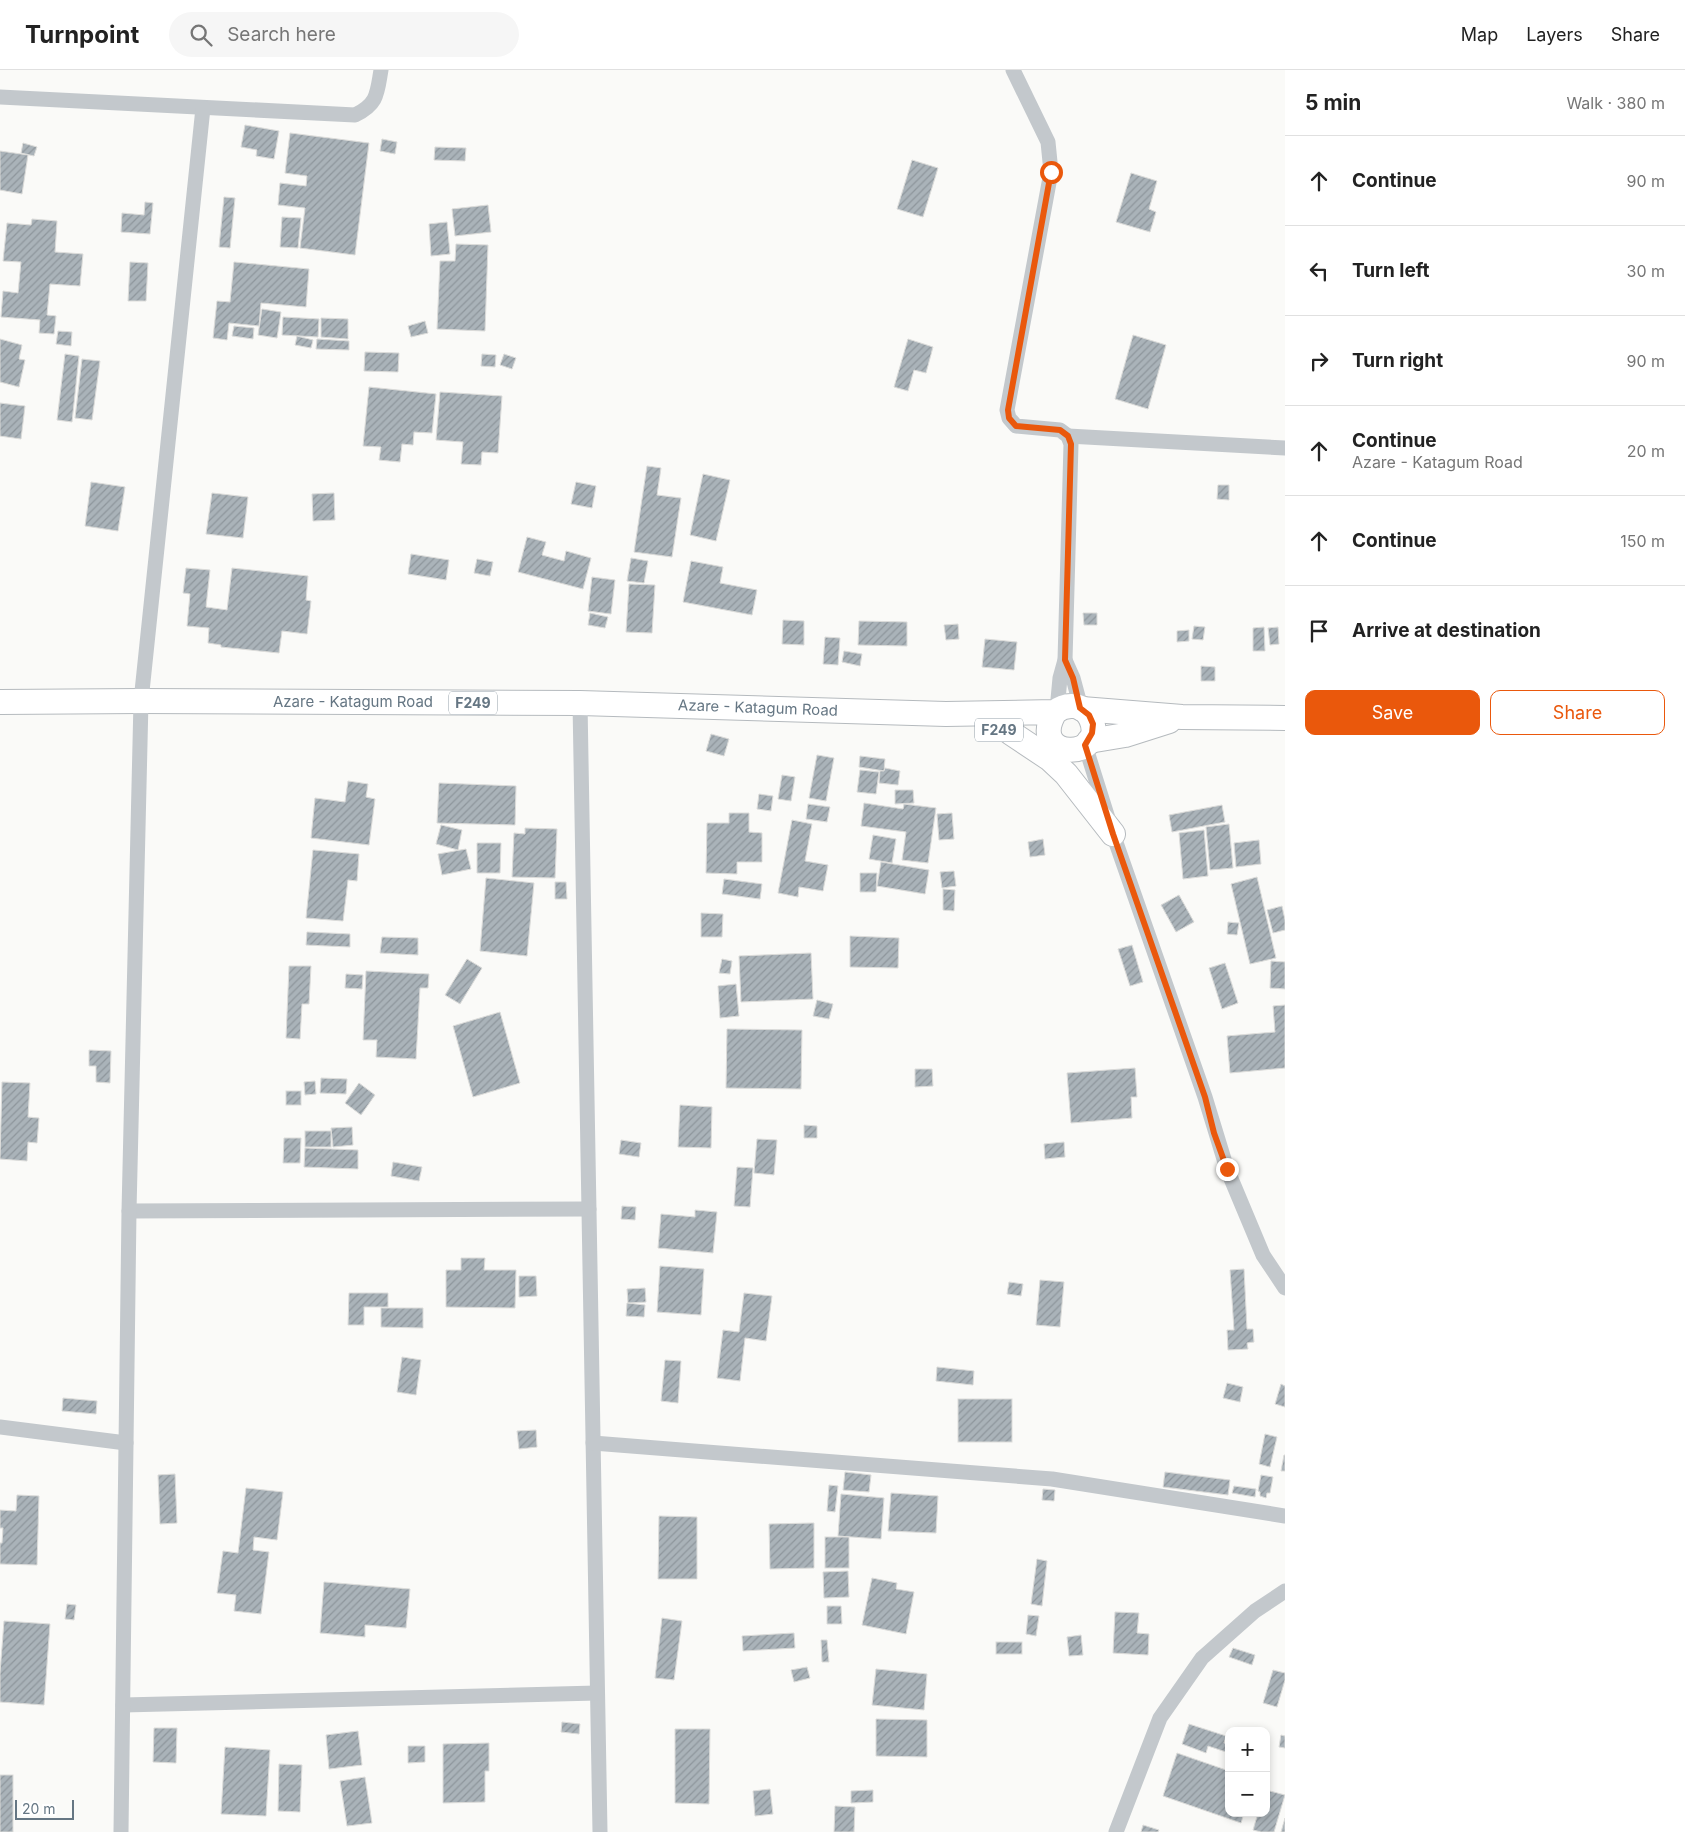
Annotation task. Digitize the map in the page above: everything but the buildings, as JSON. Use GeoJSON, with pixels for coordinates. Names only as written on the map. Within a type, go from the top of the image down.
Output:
{"type":"FeatureCollection","features":[{"type":"Feature","properties":{"kind":"main road","name":"Azare - Katagum Road"},"geometry":{"type":"LineString","coordinates":[[0,702],[580,703],[946,714],[1056,711],[1069,706],[1082,709],[1182,717],[1285,718]]}},
{"type":"Feature","properties":{"kind":"main road"},"geometry":{"type":"LineString","coordinates":[[1082,709],[1089,715],[1093,724],[1092,733],[1087,743]]}},
{"type":"Feature","properties":{"kind":"main road"},"geometry":{"type":"LineString","coordinates":[[1052,742],[1049,722],[1056,711]]}},
{"type":"Feature","properties":{"kind":"main road","name":"Azare - Katagum Road"},"geometry":{"type":"LineString","coordinates":[[946,714],[1011,733],[1052,742],[1068,751],[1077,750],[1087,743],[1125,735],[1182,717]]}},
{"type":"Feature","properties":{"kind":"main road"},"geometry":{"type":"LineString","coordinates":[[1011,733],[1050,759],[1066,774],[1113,834]]}},
{"type":"Feature","properties":{"kind":"street"},"geometry":{"type":"LineString","coordinates":[[0,97],[355,115],[367,109],[377,95],[381,70]]}},
{"type":"Feature","properties":{"kind":"street"},"geometry":{"type":"LineString","coordinates":[[1012,70],[1048,142],[1051,172],[1008,410],[1009,418],[1016,426],[1060,430],[1068,436],[1071,444],[1065,660],[1060,678],[1056,711]]}},
{"type":"Feature","properties":{"kind":"street"},"geometry":{"type":"LineString","coordinates":[[121,1832],[130,1211],[141,701],[203,108]]}},
{"type":"Feature","properties":{"kind":"street"},"geometry":{"type":"LineString","coordinates":[[1068,436],[1285,448]]}},
{"type":"Feature","properties":{"kind":"street"},"geometry":{"type":"LineString","coordinates":[[1065,660],[1073,678],[1082,709]]}},
{"type":"Feature","properties":{"kind":"street"},"geometry":{"type":"LineString","coordinates":[[580,703],[600,1832]]}},
{"type":"Feature","properties":{"kind":"street"},"geometry":{"type":"LineString","coordinates":[[1087,743],[1113,834],[1205,1097],[1214,1133],[1227,1169],[1263,1255],[1285,1288]]}},
{"type":"Feature","properties":{"kind":"street"},"geometry":{"type":"LineString","coordinates":[[130,1211],[589,1209]]}},
{"type":"Feature","properties":{"kind":"street"},"geometry":{"type":"LineString","coordinates":[[0,1427],[126,1443]]}},
{"type":"Feature","properties":{"kind":"street"},"geometry":{"type":"LineString","coordinates":[[593,1443],[1052,1479],[1285,1516]]}},
{"type":"Feature","properties":{"kind":"street"},"geometry":{"type":"LineString","coordinates":[[1116,1832],[1160,1718],[1202,1658],[1255,1611],[1285,1591]]}},
{"type":"Feature","properties":{"kind":"street"},"geometry":{"type":"LineString","coordinates":[[123,1704],[597,1693]]}},
{"type":"Feature","properties":{"kind":"route"},"geometry":{"type":"LineString","coordinates":[[1051,172],[1008,410],[1009,418],[1016,426],[1060,430],[1068,436],[1071,444],[1065,660],[1073,678],[1080,708],[1089,715],[1093,724],[1089,741],[1085,745],[1113,834],[1205,1097],[1214,1133],[1227,1169]]}}]}
